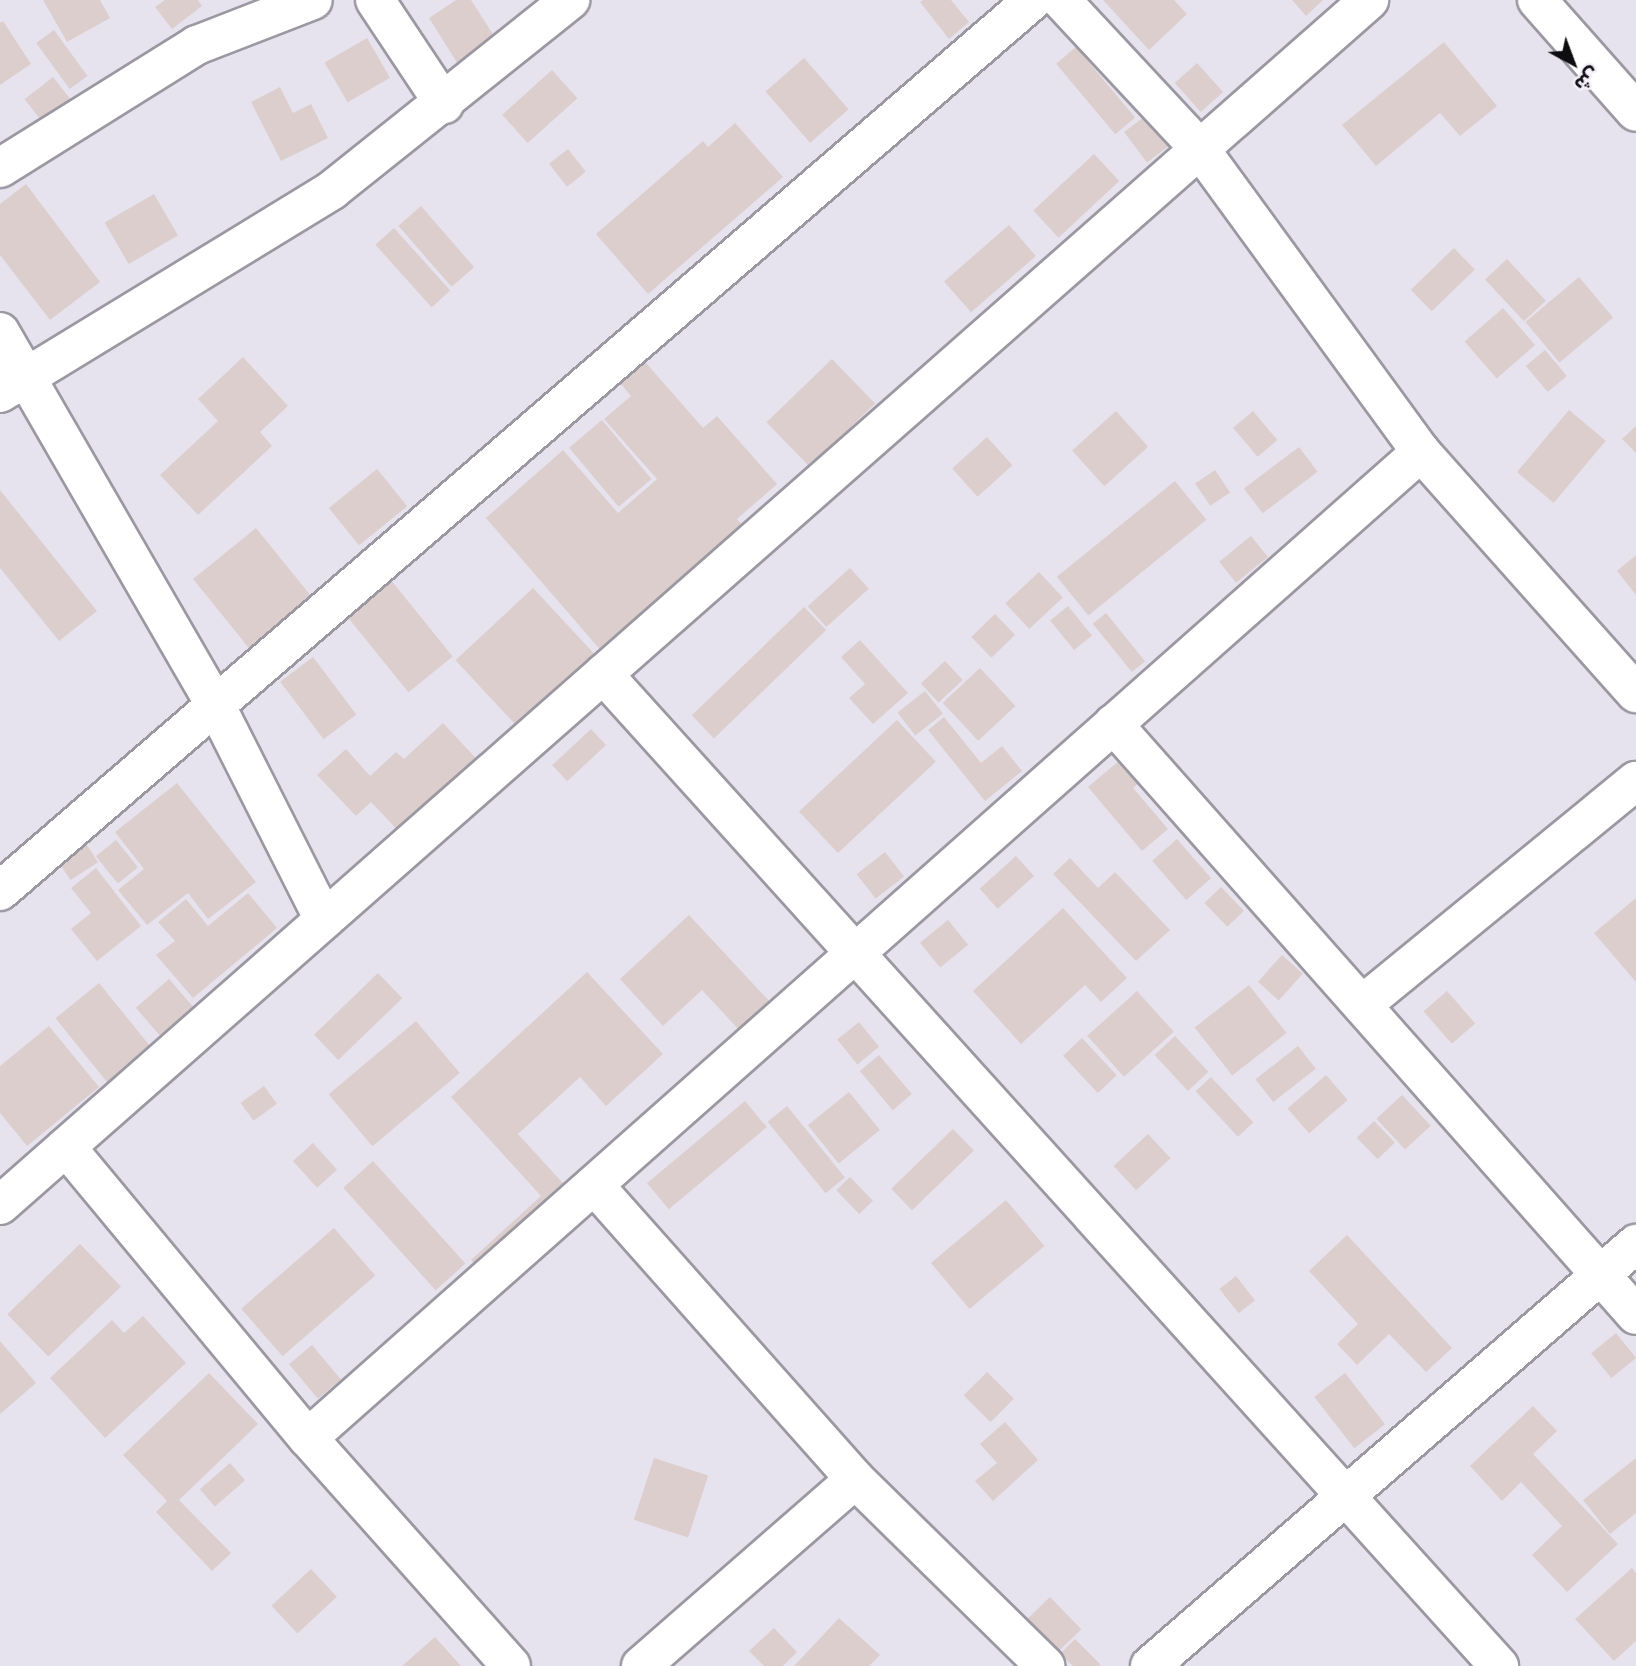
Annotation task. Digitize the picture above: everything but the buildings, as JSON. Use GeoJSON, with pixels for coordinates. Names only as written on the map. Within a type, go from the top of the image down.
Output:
{"type":"FeatureCollection","features":[{"type":"Feature","properties":{"kind":"street"},"geometry":{"type":"LineString","coordinates":[[0,168],[197,45],[313,0]]}},
{"type":"Feature","properties":{"kind":"street"},"geometry":{"type":"LineString","coordinates":[[375,0],[444,104]]}},
{"type":"Feature","properties":{"kind":"street"},"geometry":{"type":"LineString","coordinates":[[13,385],[332,190],[444,104],[570,0]]}},
{"type":"Feature","properties":{"kind":"street"},"geometry":{"type":"LineString","coordinates":[[0,891],[217,708],[1033,0]]}},
{"type":"Feature","properties":{"kind":"street"},"geometry":{"type":"LineString","coordinates":[[1060,0],[1200,149],[1421,452],[1636,693]]}},
{"type":"Feature","properties":{"kind":"street"},"geometry":{"type":"LineString","coordinates":[[0,1205],[1369,0]]}},
{"type":"Feature","properties":{"kind":"street"},"geometry":{"type":"LineString","coordinates":[[1537,0],[1636,112]]}},
{"type":"Feature","properties":{"kind":"street"},"geometry":{"type":"LineString","coordinates":[[0,332],[13,385],[217,708],[324,920]]}},
{"type":"Feature","properties":{"kind":"street"},"geometry":{"type":"LineString","coordinates":[[308,1438],[1421,452]]}},
{"type":"Feature","properties":{"kind":"street"},"geometry":{"type":"LineString","coordinates":[[603,674],[857,952],[1499,1666]]}},
{"type":"Feature","properties":{"kind":"street"},"geometry":{"type":"LineString","coordinates":[[1113,724],[1636,1315]]}},
{"type":"Feature","properties":{"kind":"street"},"geometry":{"type":"LineString","coordinates":[[1362,1005],[1636,781]]}},
{"type":"Feature","properties":{"kind":"street"},"geometry":{"type":"LineString","coordinates":[[66,1147],[308,1438],[512,1666]]}},
{"type":"Feature","properties":{"kind":"street"},"geometry":{"type":"LineString","coordinates":[[594,1185],[855,1479],[1045,1666]]}},
{"type":"Feature","properties":{"kind":"street"},"geometry":{"type":"LineString","coordinates":[[1150,1666],[1636,1244]]}},
{"type":"Feature","properties":{"kind":"street"},"geometry":{"type":"LineString","coordinates":[[641,1666],[855,1479]]}}]}
